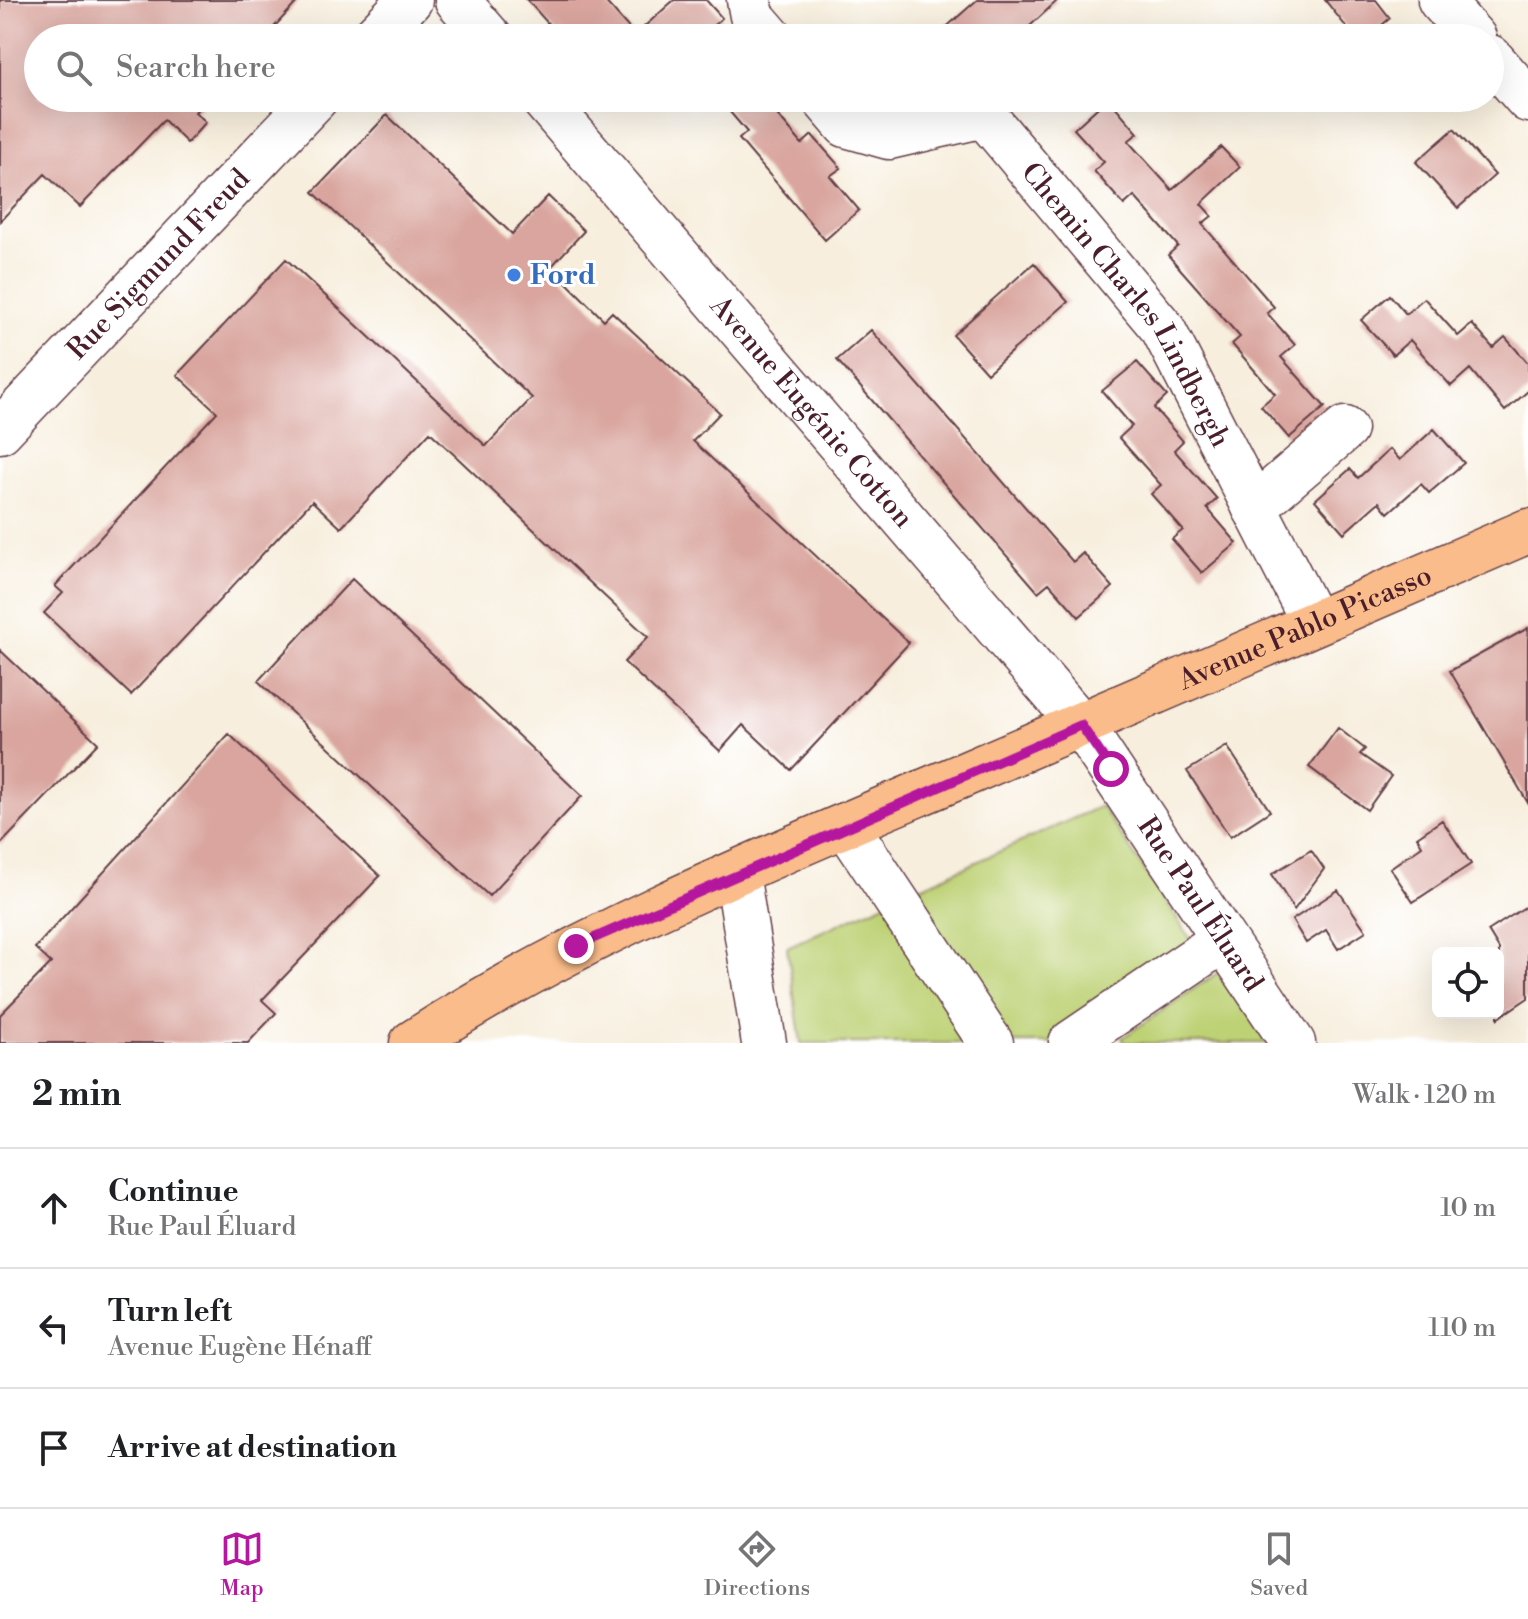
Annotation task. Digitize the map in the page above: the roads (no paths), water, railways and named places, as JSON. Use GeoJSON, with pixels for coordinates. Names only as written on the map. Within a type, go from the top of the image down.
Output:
{"type":"FeatureCollection","features":[{"type":"Feature","properties":{"kind":"main road","name":"Avenue Pablo Picasso"},"geometry":{"type":"LineString","coordinates":[[412,1043],[478,1000],[576,946],[846,825],[1528,531]]}},
{"type":"Feature","properties":{"kind":"street"},"geometry":{"type":"LineString","coordinates":[[387,24],[410,0]]}},
{"type":"Feature","properties":{"kind":"street"},"geometry":{"type":"LineString","coordinates":[[457,0],[478,24]]}},
{"type":"Feature","properties":{"kind":"street"},"geometry":{"type":"LineString","coordinates":[[749,0],[752,16],[759,24]]}},
{"type":"Feature","properties":{"kind":"street"},"geometry":{"type":"LineString","coordinates":[[1440,0],[1461,24]]}},
{"type":"Feature","properties":{"kind":"street"},"geometry":{"type":"LineString","coordinates":[[1504,73],[1528,100]]}},
{"type":"Feature","properties":{"kind":"street","name":"Rue Sigmund Freud"},"geometry":{"type":"LineString","coordinates":[[0,431],[303,112]]}},
{"type":"Feature","properties":{"kind":"street","name":"Avenue Eugénie Cotton"},"geometry":{"type":"LineString","coordinates":[[554,112],[1081,725]]}},
{"type":"Feature","properties":{"kind":"street","name":"Chemin Charles Lindbergh"},"geometry":{"type":"LineString","coordinates":[[835,112],[846,125],[889,137],[976,112]]}},
{"type":"Feature","properties":{"kind":"street","name":"Chemin Charles Lindbergh"},"geometry":{"type":"LineString","coordinates":[[1001,112],[1163,329],[1314,623]]}},
{"type":"Feature","properties":{"kind":"street"},"geometry":{"type":"LineString","coordinates":[[1254,507],[1345,429]]}},
{"type":"Feature","properties":{"kind":"street","name":"Rue Paul Éluard"},"geometry":{"type":"LineString","coordinates":[[1081,725],[1293,1043]]}},
{"type":"Feature","properties":{"kind":"street"},"geometry":{"type":"LineString","coordinates":[[846,825],[991,1043]]}},
{"type":"Feature","properties":{"kind":"street"},"geometry":{"type":"LineString","coordinates":[[737,873],[764,1043]]}},
{"type":"Feature","properties":{"kind":"street"},"geometry":{"type":"LineString","coordinates":[[1071,1043],[1223,940]]}},
{"type":"Feature","properties":{"kind":"place","name":"Ford"},"geometry":{"type":"Point","coordinates":[514,275]}}]}
